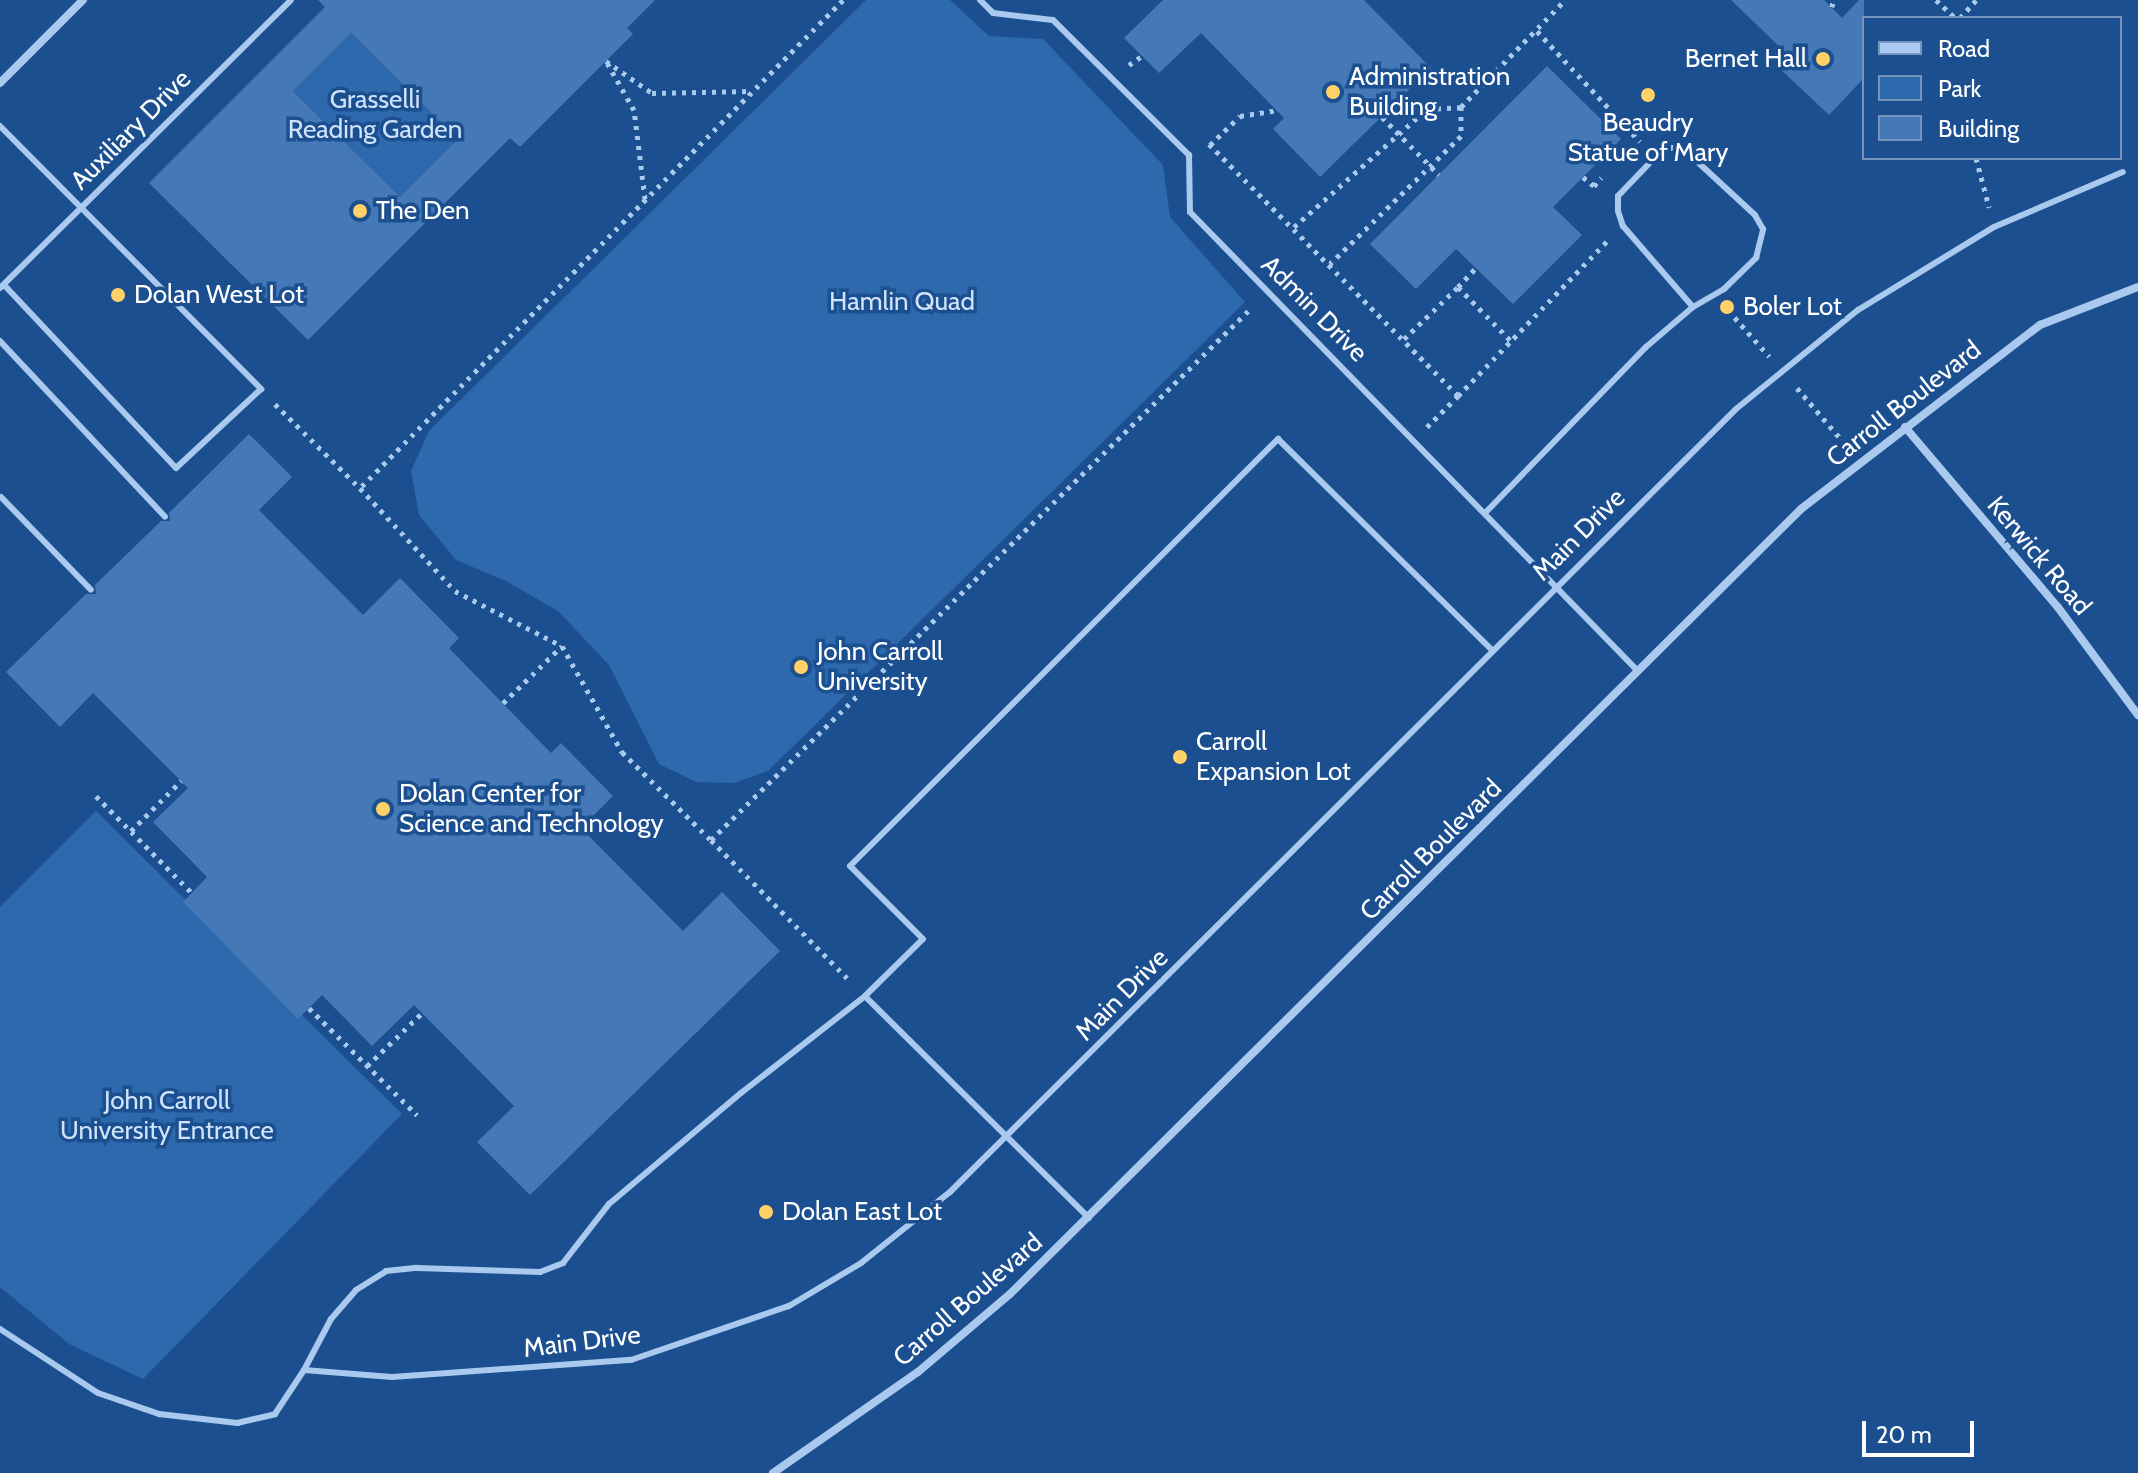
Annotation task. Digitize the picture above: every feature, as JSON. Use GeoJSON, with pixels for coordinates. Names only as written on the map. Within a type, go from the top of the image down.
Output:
{"type":"FeatureCollection","features":[{"type":"Feature","properties":{"kind":"street"},"geometry":{"type":"LineString","coordinates":[[0,83],[83,0]]}},
{"type":"Feature","properties":{"kind":"street","name":"Carroll Boulevard"},"geometry":{"type":"LineString","coordinates":[[773,1473],[864,1412],[960,1339],[1089,1218],[1801,509],[2040,325],[2138,287]]}},
{"type":"Feature","properties":{"kind":"street","name":"Kerwick Road"},"geometry":{"type":"LineString","coordinates":[[1905,427],[2057,606],[2138,715]]}},
{"type":"Feature","properties":{"kind":"lane","name":"Auxiliary Drive"},"geometry":{"type":"LineString","coordinates":[[2,286],[291,0]]}},
{"type":"Feature","properties":{"kind":"lane","name":"Admin Drive"},"geometry":{"type":"LineString","coordinates":[[980,0],[993,13],[1053,20],[1189,155],[1190,212],[1415,439],[1637,670]]}},
{"type":"Feature","properties":{"kind":"lane"},"geometry":{"type":"LineString","coordinates":[[0,126],[261,389],[176,468],[2,286]]}},
{"type":"Feature","properties":{"kind":"lane"},"geometry":{"type":"LineString","coordinates":[[1486,512],[1646,347],[1693,307],[1724,289],[1756,258],[1763,229],[1755,215],[1690,155],[1675,148],[1664,148],[1618,196],[1618,211],[1623,226],[1693,307]]}},
{"type":"Feature","properties":{"kind":"lane","name":"Main Drive"},"geometry":{"type":"LineString","coordinates":[[304,1370],[392,1377],[631,1360],[789,1306],[861,1263],[950,1192],[1556,585],[1747,400],[1858,310],[1994,227],[2123,172]]}},
{"type":"Feature","properties":{"kind":"lane"},"geometry":{"type":"LineString","coordinates":[[0,341],[165,517]]}},
{"type":"Feature","properties":{"kind":"lane"},"geometry":{"type":"LineString","coordinates":[[0,1329],[98,1393],[159,1414],[237,1423],[275,1414],[304,1370],[331,1319],[356,1290],[386,1271],[417,1268],[540,1272],[563,1263],[609,1204],[741,1093],[865,996],[923,939],[850,866],[1278,439],[1492,650]]}},
{"type":"Feature","properties":{"kind":"lane"},"geometry":{"type":"LineString","coordinates":[[0,497],[91,590]]}},
{"type":"Feature","properties":{"kind":"lane"},"geometry":{"type":"LineString","coordinates":[[865,996],[1089,1218]]}},
{"type":"Feature","properties":{"kind":"path"},"geometry":{"type":"LineString","coordinates":[[360,488],[843,0]]}},
{"type":"Feature","properties":{"kind":"path"},"geometry":{"type":"LineString","coordinates":[[1294,228],[1427,109],[1461,107],[1565,0]]}},
{"type":"Feature","properties":{"kind":"path"},"geometry":{"type":"LineString","coordinates":[[1936,0],[1956,16]]}},
{"type":"Feature","properties":{"kind":"path"},"geometry":{"type":"LineString","coordinates":[[1960,16],[1976,0]]}},
{"type":"Feature","properties":{"kind":"path"},"geometry":{"type":"LineString","coordinates":[[1537,31],[1653,157]]}},
{"type":"Feature","properties":{"kind":"path"},"geometry":{"type":"LineString","coordinates":[[1118,54],[1139,75]]}},
{"type":"Feature","properties":{"kind":"path"},"geometry":{"type":"LineString","coordinates":[[1129,65],[1142,56]]}},
{"type":"Feature","properties":{"kind":"path"},"geometry":{"type":"LineString","coordinates":[[645,200],[634,110],[606,61],[652,93],[754,91]]}},
{"type":"Feature","properties":{"kind":"path"},"geometry":{"type":"LineString","coordinates":[[1330,264],[1461,136],[1461,107]]}},
{"type":"Feature","properties":{"kind":"path"},"geometry":{"type":"LineString","coordinates":[[1210,145],[1240,116],[1277,110]]}},
{"type":"Feature","properties":{"kind":"path"},"geometry":{"type":"LineString","coordinates":[[1382,117],[1439,175]]}},
{"type":"Feature","properties":{"kind":"path"},"geometry":{"type":"LineString","coordinates":[[1200,135],[1458,396]]}},
{"type":"Feature","properties":{"kind":"path"},"geometry":{"type":"LineString","coordinates":[[1627,151],[1638,140]]}},
{"type":"Feature","properties":{"kind":"path"},"geometry":{"type":"LineString","coordinates":[[1977,160],[1994,227]]}},
{"type":"Feature","properties":{"kind":"path"},"geometry":{"type":"LineString","coordinates":[[1583,177],[1594,186],[1605,174]]}},
{"type":"Feature","properties":{"kind":"path"},"geometry":{"type":"LineString","coordinates":[[1415,439],[1623,226]]}},
{"type":"Feature","properties":{"kind":"path"},"geometry":{"type":"LineString","coordinates":[[1404,339],[1476,268]]}},
{"type":"Feature","properties":{"kind":"path"},"geometry":{"type":"LineString","coordinates":[[1458,287],[1511,341]]}},
{"type":"Feature","properties":{"kind":"path"},"geometry":{"type":"LineString","coordinates":[[711,840],[1249,310]]}},
{"type":"Feature","properties":{"kind":"path"},"geometry":{"type":"LineString","coordinates":[[261,389],[360,488],[455,591],[562,646],[622,752],[865,996]]}},
{"type":"Feature","properties":{"kind":"path"},"geometry":{"type":"LineString","coordinates":[[503,703],[562,646]]}},
{"type":"Feature","properties":{"kind":"path"},"geometry":{"type":"LineString","coordinates":[[131,831],[181,781]]}},
{"type":"Feature","properties":{"kind":"path"},"geometry":{"type":"LineString","coordinates":[[96,796],[192,893]]}},
{"type":"Feature","properties":{"kind":"path"},"geometry":{"type":"LineString","coordinates":[[309,1008],[417,1115]]}},
{"type":"Feature","properties":{"kind":"path"},"geometry":{"type":"LineString","coordinates":[[367,1066],[422,1013]]}},
{"type":"Feature","properties":{"kind":"green space","name":"Hamlin Quad"},"geometry":{"type":"Polygon","coordinates":[[[866,0],[950,0],[989,36],[1043,39],[1163,165],[1170,217],[1245,302],[768,771],[734,783],[696,782],[659,764],[609,665],[558,611],[506,581],[456,560],[419,515],[411,471],[429,431],[866,0]]]}},
{"type":"Feature","properties":{"kind":"green space","name":"Grasselli Reading Garden"},"geometry":{"type":"Polygon","coordinates":[[[351,33],[458,139],[400,197],[293,91],[351,33]]]}},
{"type":"Feature","properties":{"kind":"green space","name":"John Carroll University Entrance"},"geometry":{"type":"Polygon","coordinates":[[[96,811],[402,1114],[143,1379],[69,1344],[0,1287],[0,907],[96,811]]]}},
{"type":"Feature","properties":{"kind":"building"},"geometry":{"type":"Polygon","coordinates":[[[318,0],[655,0],[627,28],[633,34],[520,147],[510,138],[308,340],[149,183],[325,7],[318,0]],[[351,33],[293,91],[400,197],[458,139],[351,33]]]}},
{"type":"Feature","properties":{"kind":"building","name":"Administration Building"},"geometry":{"type":"Polygon","coordinates":[[[1163,0],[1364,0],[1431,68],[1320,177],[1273,129],[1284,118],[1201,33],[1159,73],[1124,38],[1163,0]]]}},
{"type":"Feature","properties":{"kind":"building","name":"Bernet Hall"},"geometry":{"type":"Polygon","coordinates":[[[1731,0],[1824,0],[1842,18],[1859,0],[1864,0],[1862,80],[1829,115],[1776,65],[1787,54],[1731,0]]]}},
{"type":"Feature","properties":{"kind":"building"},"geometry":{"type":"Polygon","coordinates":[[[1547,66],[1621,139],[1553,207],[1582,235],[1513,304],[1456,249],[1416,289],[1370,244],[1547,66]]]}},
{"type":"Feature","properties":{"kind":"building","name":"Dolan Center for Science and Technology"},"geometry":{"type":"Polygon","coordinates":[[[249,434],[292,477],[259,510],[363,615],[400,578],[459,638],[449,648],[551,753],[561,743],[613,796],[581,828],[683,931],[722,892],[780,951],[530,1195],[477,1142],[514,1106],[414,1005],[372,1046],[322,995],[298,1019],[183,902],[207,877],[153,822],[188,788],[93,693],[60,727],[6,672],[86,594],[96,594],[95,585],[161,521],[170,521],[169,513],[249,434]]]}},
{"type":"Feature","properties":{"kind":"place","name":"Bernet Hall"},"geometry":{"type":"Point","coordinates":[1823,59]}},
{"type":"Feature","properties":{"kind":"place","name":"Administration Building"},"geometry":{"type":"Point","coordinates":[1333,92]}},
{"type":"Feature","properties":{"kind":"place","name":"Beaudry Statue of Mary"},"geometry":{"type":"Point","coordinates":[1648,95]}},
{"type":"Feature","properties":{"kind":"place","name":"The Den"},"geometry":{"type":"Point","coordinates":[360,211]}},
{"type":"Feature","properties":{"kind":"place","name":"Dolan West Lot"},"geometry":{"type":"Point","coordinates":[118,295]}},
{"type":"Feature","properties":{"kind":"place","name":"Boler Lot"},"geometry":{"type":"Point","coordinates":[1727,307]}},
{"type":"Feature","properties":{"kind":"place","name":"John Carroll University"},"geometry":{"type":"Point","coordinates":[801,667]}},
{"type":"Feature","properties":{"kind":"place","name":"Carroll Expansion Lot"},"geometry":{"type":"Point","coordinates":[1180,757]}},
{"type":"Feature","properties":{"kind":"place","name":"Dolan Center for Science and Technology"},"geometry":{"type":"Point","coordinates":[383,809]}},
{"type":"Feature","properties":{"kind":"place","name":"Dolan East Lot"},"geometry":{"type":"Point","coordinates":[766,1212]}}]}
